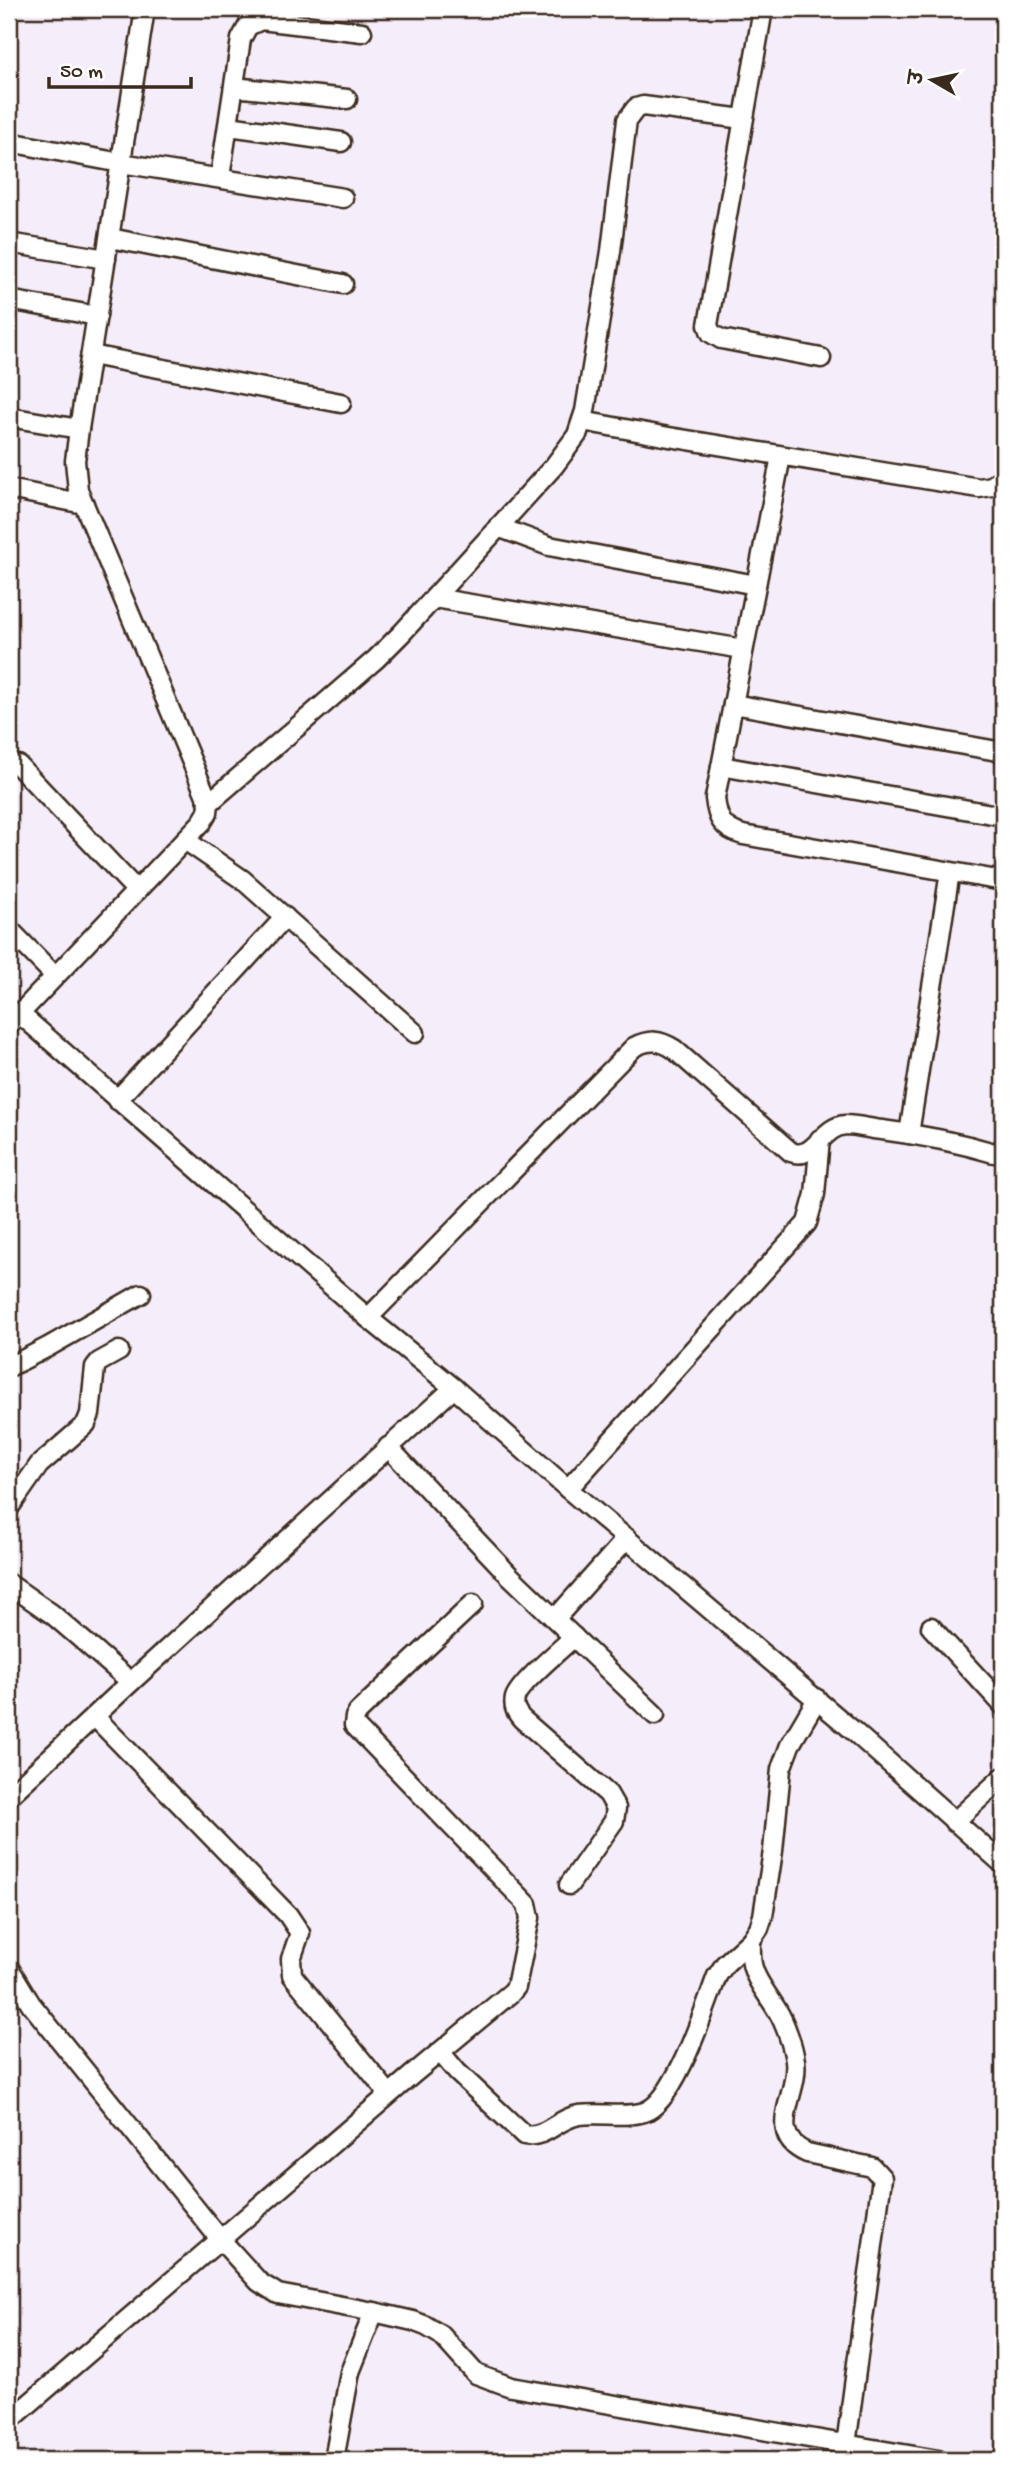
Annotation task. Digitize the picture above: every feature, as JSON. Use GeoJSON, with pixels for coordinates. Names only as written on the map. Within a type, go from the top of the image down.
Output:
{"type":"FeatureCollection","features":[{"type":"Feature","properties":{"kind":"street"},"geometry":{"type":"LineString","coordinates":[[145,9],[79,429],[75,475],[84,504],[209,803],[208,812],[202,822],[14,1020],[117,1100],[368,1318],[454,1388],[568,1489],[817,1699],[1003,1864]]}},
{"type":"Feature","properties":{"kind":"street"},"geometry":{"type":"LineString","coordinates":[[762,9],[708,325],[711,333],[721,339],[821,358]]}},
{"type":"Feature","properties":{"kind":"street"},"geometry":{"type":"LineString","coordinates":[[220,177],[241,39],[248,26],[255,21],[362,32]]}},
{"type":"Feature","properties":{"kind":"street"},"geometry":{"type":"LineString","coordinates":[[234,87],[347,99]]}},
{"type":"Feature","properties":{"kind":"street"},"geometry":{"type":"LineString","coordinates":[[209,803],[376,659],[569,448],[582,421],[611,251],[627,120],[636,108],[643,106],[743,119]]}},
{"type":"Feature","properties":{"kind":"street"},"geometry":{"type":"LineString","coordinates":[[229,126],[341,142]]}},
{"type":"Feature","properties":{"kind":"street"},"geometry":{"type":"LineString","coordinates":[[9,142],[121,163],[343,198]]}},
{"type":"Feature","properties":{"kind":"street"},"geometry":{"type":"LineString","coordinates":[[110,238],[343,284]]}},
{"type":"Feature","properties":{"kind":"street"},"geometry":{"type":"LineString","coordinates":[[9,243],[106,259]]}},
{"type":"Feature","properties":{"kind":"street"},"geometry":{"type":"LineString","coordinates":[[9,300],[97,316]]}},
{"type":"Feature","properties":{"kind":"street"},"geometry":{"type":"LineString","coordinates":[[91,355],[341,403]]}},
{"type":"Feature","properties":{"kind":"street"},"geometry":{"type":"LineString","coordinates":[[9,417],[79,429]]}},
{"type":"Feature","properties":{"kind":"street"},"geometry":{"type":"LineString","coordinates":[[582,421],[979,488],[992,486],[1003,477]]}},
{"type":"Feature","properties":{"kind":"street"},"geometry":{"type":"LineString","coordinates":[[780,456],[715,797],[722,824],[732,832],[1003,881]]}},
{"type":"Feature","properties":{"kind":"street"},"geometry":{"type":"LineString","coordinates":[[9,489],[84,504]]}},
{"type":"Feature","properties":{"kind":"street"},"geometry":{"type":"LineString","coordinates":[[498,527],[549,546],[756,585]]}},
{"type":"Feature","properties":{"kind":"street"},"geometry":{"type":"LineString","coordinates":[[434,598],[743,649]]}},
{"type":"Feature","properties":{"kind":"street"},"geometry":{"type":"LineString","coordinates":[[733,704],[1003,752]]}},
{"type":"Feature","properties":{"kind":"street"},"geometry":{"type":"LineString","coordinates":[[18,765],[137,891]]}},
{"type":"Feature","properties":{"kind":"street"},"geometry":{"type":"LineString","coordinates":[[721,765],[1003,816]]}},
{"type":"Feature","properties":{"kind":"street"},"geometry":{"type":"LineString","coordinates":[[185,839],[232,870],[415,1033]]}},
{"type":"Feature","properties":{"kind":"street"},"geometry":{"type":"LineString","coordinates":[[909,1134],[950,872]]}},
{"type":"Feature","properties":{"kind":"street"},"geometry":{"type":"LineString","coordinates":[[117,1100],[285,917]]}},
{"type":"Feature","properties":{"kind":"street"},"geometry":{"type":"LineString","coordinates":[[9,929],[55,976]]}},
{"type":"Feature","properties":{"kind":"street"},"geometry":{"type":"LineString","coordinates":[[368,1318],[634,1047],[642,1043],[663,1042],[674,1049],[791,1152],[805,1154],[820,1139],[837,1127],[846,1125],[942,1138],[1002,1153]]}},
{"type":"Feature","properties":{"kind":"street"},"geometry":{"type":"LineString","coordinates":[[568,1489],[807,1223],[815,1194],[820,1139]]}},
{"type":"Feature","properties":{"kind":"street"},"geometry":{"type":"LineString","coordinates":[[9,1367],[48,1348],[141,1294]]}},
{"type":"Feature","properties":{"kind":"street"},"geometry":{"type":"LineString","coordinates":[[9,1508],[39,1465],[86,1424],[90,1414],[95,1367],[119,1351]]}},
{"type":"Feature","properties":{"kind":"street"},"geometry":{"type":"LineString","coordinates":[[9,1796],[454,1388]]}},
{"type":"Feature","properties":{"kind":"street"},"geometry":{"type":"LineString","coordinates":[[388,1447],[509,1575],[655,1715]]}},
{"type":"Feature","properties":{"kind":"street"},"geometry":{"type":"LineString","coordinates":[[555,1619],[627,1538]]}},
{"type":"Feature","properties":{"kind":"street"},"geometry":{"type":"LineString","coordinates":[[9,1584],[52,1614],[131,1682]]}},
{"type":"Feature","properties":{"kind":"street"},"geometry":{"type":"LineString","coordinates":[[9,2421],[389,2094],[512,1992],[521,1969],[530,1911],[522,1898],[356,1730],[354,1721],[358,1712],[473,1604]]}},
{"type":"Feature","properties":{"kind":"street"},"geometry":{"type":"LineString","coordinates":[[930,1627],[1003,1705]]}},
{"type":"Feature","properties":{"kind":"street"},"geometry":{"type":"LineString","coordinates":[[569,1885],[614,1821],[616,1808],[608,1794],[522,1719],[514,1702],[519,1689],[574,1637]]}},
{"type":"Feature","properties":{"kind":"street"},"geometry":{"type":"LineString","coordinates":[[441,2053],[524,2135],[533,2137],[575,2116],[643,2112],[662,2101],[674,2082],[717,1976],[725,1964],[751,1940],[763,1916],[774,1851],[781,1769],[790,1745],[817,1699]]}},
{"type":"Feature","properties":{"kind":"street"},"geometry":{"type":"LineString","coordinates":[[95,1717],[288,1915],[300,1933],[291,1959],[292,1975],[389,2094]]}},
{"type":"Feature","properties":{"kind":"street"},"geometry":{"type":"LineString","coordinates":[[954,1822],[1003,1777]]}},
{"type":"Feature","properties":{"kind":"street"},"geometry":{"type":"LineString","coordinates":[[751,1940],[752,1967],[778,2012],[796,2062],[785,2118],[785,2128],[790,2141],[798,2150],[807,2154],[872,2167],[882,2178],[846,2445]]}},
{"type":"Feature","properties":{"kind":"street"},"geometry":{"type":"LineString","coordinates":[[9,1968],[31,2004],[219,2239],[259,2282],[278,2294],[374,2312],[426,2326],[441,2335],[476,2374],[511,2387],[938,2460]]}},
{"type":"Feature","properties":{"kind":"street"},"geometry":{"type":"LineString","coordinates":[[334,2460],[349,2372],[374,2312]]}}]}
